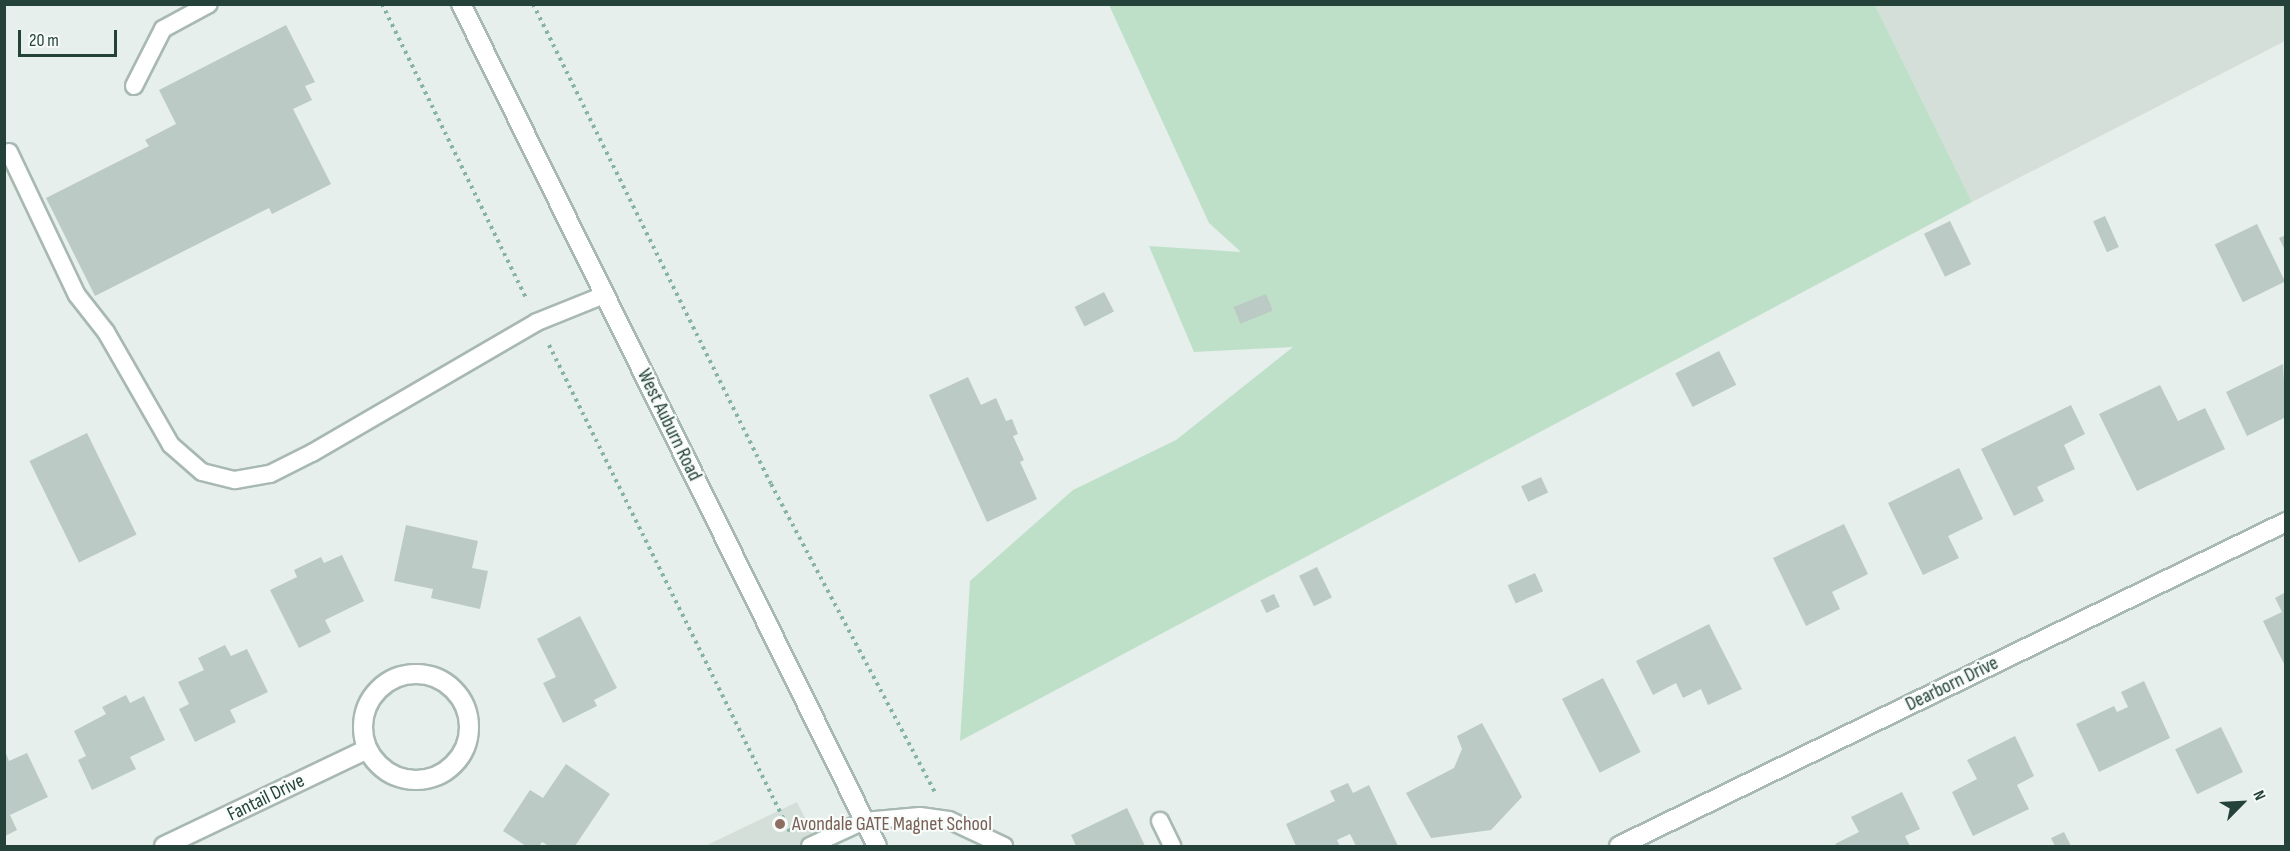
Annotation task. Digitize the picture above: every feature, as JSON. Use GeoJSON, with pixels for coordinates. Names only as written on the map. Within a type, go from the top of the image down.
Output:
{"type":"FeatureCollection","features":[{"type":"Feature","properties":{"kind":"street","name":"West Auburn Road"},"geometry":{"type":"LineString","coordinates":[[460,4],[877,846]]}},
{"type":"Feature","properties":{"kind":"street","name":"Dearborn Drive"},"geometry":{"type":"LineString","coordinates":[[1619,846],[2286,522]]}},
{"type":"Feature","properties":{"kind":"street"},"geometry":{"type":"LineString","coordinates":[[401,676],[437,679],[452,689],[463,704],[468,736],[452,766],[439,775],[405,780],[376,763],[367,749],[363,732],[364,714],[372,697],[385,684],[401,676]]}},
{"type":"Feature","properties":{"kind":"street","name":"Fantail Drive"},"geometry":{"type":"LineString","coordinates":[[164,846],[367,749]]}},
{"type":"Feature","properties":{"kind":"lane"},"geometry":{"type":"LineString","coordinates":[[134,86],[163,29],[209,4]]}},
{"type":"Feature","properties":{"kind":"lane"},"geometry":{"type":"LineString","coordinates":[[9,152],[77,295],[106,332],[171,444],[202,472],[235,480],[270,474],[537,322],[604,295]]}},
{"type":"Feature","properties":{"kind":"lane"},"geometry":{"type":"LineString","coordinates":[[810,846],[864,821],[920,816],[949,820],[1004,846]]}},
{"type":"Feature","properties":{"kind":"lane"},"geometry":{"type":"LineString","coordinates":[[1160,821],[1172,846]]}},
{"type":"Feature","properties":{"kind":"path"},"geometry":{"type":"LineString","coordinates":[[382,4],[789,829]]}},
{"type":"Feature","properties":{"kind":"path"},"geometry":{"type":"LineString","coordinates":[[533,4],[771,484],[936,793]]}},
{"type":"Feature","properties":{"kind":"shaded area"},"geometry":{"type":"Polygon","coordinates":[[[1875,5],[2285,5],[2285,41],[1972,202],[1875,5]]]}},
{"type":"Feature","properties":{"kind":"shaded area","name":"Avondale GATE Magnet School"},"geometry":{"type":"Polygon","coordinates":[[[797,802],[819,846],[705,846],[797,802]]]}},
{"type":"Feature","properties":{"kind":"green space"},"geometry":{"type":"Polygon","coordinates":[[[1109,5],[1875,5],[1972,202],[960,741],[970,581],[1073,490],[1176,440],[1293,347],[1194,352],[1149,246],[1241,252],[1209,223],[1109,5]]]}},
{"type":"Feature","properties":{"kind":"building"},"geometry":{"type":"Polygon","coordinates":[[[286,25],[315,82],[305,86],[312,100],[293,109],[331,184],[272,214],[269,208],[95,296],[46,198],[149,146],[145,140],[176,124],[159,90],[286,25]]]}},
{"type":"Feature","properties":{"kind":"building"},"geometry":{"type":"Polygon","coordinates":[[[2105,216],[2119,247],[2107,252],[2093,221],[2105,216]]]}},
{"type":"Feature","properties":{"kind":"building"},"geometry":{"type":"Polygon","coordinates":[[[1950,221],[1971,264],[1945,277],[1924,234],[1950,221]]]}},
{"type":"Feature","properties":{"kind":"building"},"geometry":{"type":"Polygon","coordinates":[[[2257,224],[2285,282],[2243,302],[2215,245],[2257,224]]]}},
{"type":"Feature","properties":{"kind":"building"},"geometry":{"type":"Polygon","coordinates":[[[2286,235],[2286,252],[2279,238],[2286,235]]]}},
{"type":"Feature","properties":{"kind":"building"},"geometry":{"type":"Polygon","coordinates":[[[1104,292],[1114,312],[1085,327],[1075,307],[1104,292]]]}},
{"type":"Feature","properties":{"kind":"building"},"geometry":{"type":"Polygon","coordinates":[[[1266,294],[1273,311],[1240,324],[1234,307],[1266,294]]]}},
{"type":"Feature","properties":{"kind":"building"},"geometry":{"type":"Polygon","coordinates":[[[1719,351],[1736,385],[1693,407],[1675,373],[1719,351]]]}},
{"type":"Feature","properties":{"kind":"building"},"geometry":{"type":"Polygon","coordinates":[[[2283,364],[2286,417],[2247,436],[2226,392],[2283,364]]]}},
{"type":"Feature","properties":{"kind":"building"},"geometry":{"type":"Polygon","coordinates":[[[968,377],[981,405],[996,398],[1006,421],[1012,419],[1018,434],[1013,436],[1024,460],[1020,462],[1037,499],[987,522],[929,395],[968,377]]]}},
{"type":"Feature","properties":{"kind":"building"},"geometry":{"type":"Polygon","coordinates":[[[2160,385],[2178,421],[2205,408],[2225,449],[2137,491],[2099,414],[2160,385]]]}},
{"type":"Feature","properties":{"kind":"building"},"geometry":{"type":"Polygon","coordinates":[[[2071,405],[2085,434],[2064,445],[2075,469],[2037,487],[2044,501],[2014,516],[1981,449],[2071,405]]]}},
{"type":"Feature","properties":{"kind":"building"},"geometry":{"type":"Polygon","coordinates":[[[87,433],[137,535],[79,563],[29,461],[87,433]]]}},
{"type":"Feature","properties":{"kind":"building"},"geometry":{"type":"Polygon","coordinates":[[[1959,468],[1983,519],[1948,536],[1959,558],[1923,575],[1888,503],[1959,468]]]}},
{"type":"Feature","properties":{"kind":"building"},"geometry":{"type":"Polygon","coordinates":[[[1541,477],[1548,492],[1528,502],[1521,486],[1541,477]]]}},
{"type":"Feature","properties":{"kind":"building"},"geometry":{"type":"Polygon","coordinates":[[[1844,524],[1868,574],[1832,592],[1840,609],[1806,626],[1773,558],[1844,524]]]}},
{"type":"Feature","properties":{"kind":"building"},"geometry":{"type":"Polygon","coordinates":[[[406,525],[478,541],[472,568],[488,571],[480,609],[431,598],[433,589],[394,581],[406,525]]]}},
{"type":"Feature","properties":{"kind":"building"},"geometry":{"type":"Polygon","coordinates":[[[342,555],[364,601],[325,620],[331,632],[299,648],[270,590],[297,577],[294,570],[321,557],[324,563],[342,555]]]}},
{"type":"Feature","properties":{"kind":"building"},"geometry":{"type":"Polygon","coordinates":[[[1317,567],[1332,598],[1314,606],[1299,576],[1317,567]]]}},
{"type":"Feature","properties":{"kind":"building"},"geometry":{"type":"Polygon","coordinates":[[[1535,573],[1543,591],[1516,603],[1508,585],[1535,573]]]}},
{"type":"Feature","properties":{"kind":"building"},"geometry":{"type":"Polygon","coordinates":[[[2286,592],[2286,668],[2263,621],[2282,612],[2275,598],[2286,592]]]}},
{"type":"Feature","properties":{"kind":"building"},"geometry":{"type":"Polygon","coordinates":[[[1274,594],[1280,607],[1266,613],[1260,600],[1274,594]]]}},
{"type":"Feature","properties":{"kind":"building"},"geometry":{"type":"Polygon","coordinates":[[[580,616],[617,688],[594,700],[597,706],[563,723],[543,683],[556,677],[537,639],[580,616]]]}},
{"type":"Feature","properties":{"kind":"building"},"geometry":{"type":"Polygon","coordinates":[[[1709,624],[1742,689],[1708,705],[1701,689],[1683,698],[1676,683],[1653,695],[1636,661],[1709,624]]]}},
{"type":"Feature","properties":{"kind":"building"},"geometry":{"type":"Polygon","coordinates":[[[225,645],[231,656],[247,649],[268,692],[230,710],[236,722],[195,742],[179,709],[189,704],[178,682],[204,670],[198,658],[225,645]]]}},
{"type":"Feature","properties":{"kind":"building"},"geometry":{"type":"Polygon","coordinates":[[[1603,678],[1641,752],[1600,773],[1562,699],[1603,678]]]}},
{"type":"Feature","properties":{"kind":"building"},"geometry":{"type":"Polygon","coordinates":[[[2144,681],[2170,738],[2099,772],[2076,724],[2114,706],[2117,712],[2128,707],[2121,692],[2144,681]]]}},
{"type":"Feature","properties":{"kind":"building"},"geometry":{"type":"Polygon","coordinates":[[[126,695],[130,703],[144,696],[165,740],[130,757],[136,769],[92,790],[78,760],[86,756],[74,731],[106,714],[102,707],[126,695]]]}},
{"type":"Feature","properties":{"kind":"building"},"geometry":{"type":"Polygon","coordinates":[[[1482,723],[1522,797],[1491,830],[1431,838],[1406,793],[1454,768],[1462,749],[1457,736],[1482,723]]]}},
{"type":"Feature","properties":{"kind":"building"},"geometry":{"type":"Polygon","coordinates":[[[2221,727],[2243,772],[2197,794],[2175,749],[2221,727]]]}},
{"type":"Feature","properties":{"kind":"building"},"geometry":{"type":"Polygon","coordinates":[[[2015,736],[2034,776],[2017,785],[2029,809],[1973,836],[1952,792],[1977,779],[1967,760],[2015,736]]]}},
{"type":"Feature","properties":{"kind":"building"},"geometry":{"type":"Polygon","coordinates":[[[5,751],[9,761],[27,753],[48,797],[10,815],[17,830],[5,836],[5,751]]]}},
{"type":"Feature","properties":{"kind":"building"},"geometry":{"type":"Polygon","coordinates":[[[566,764],[610,794],[575,846],[549,846],[542,842],[539,846],[526,846],[503,831],[530,790],[543,798],[566,764]]]}},
{"type":"Feature","properties":{"kind":"building"},"geometry":{"type":"Polygon","coordinates":[[[1348,783],[1353,793],[1369,785],[1398,846],[1356,846],[1350,834],[1337,840],[1340,846],[1296,846],[1286,824],[1335,801],[1330,791],[1348,783]]]}},
{"type":"Feature","properties":{"kind":"building"},"geometry":{"type":"Polygon","coordinates":[[[1902,792],[1920,829],[1905,836],[1910,846],[1837,846],[1835,844],[1859,832],[1851,817],[1902,792]]]}},
{"type":"Feature","properties":{"kind":"building"},"geometry":{"type":"Polygon","coordinates":[[[1127,808],[1145,846],[1076,846],[1071,835],[1127,808]]]}},
{"type":"Feature","properties":{"kind":"building"},"geometry":{"type":"Polygon","coordinates":[[[2064,832],[2071,846],[2055,846],[2051,838],[2064,832]]]}},
{"type":"Feature","properties":{"kind":"place","name":"Avondale GATE Magnet School"},"geometry":{"type":"Point","coordinates":[780,824]}}]}
